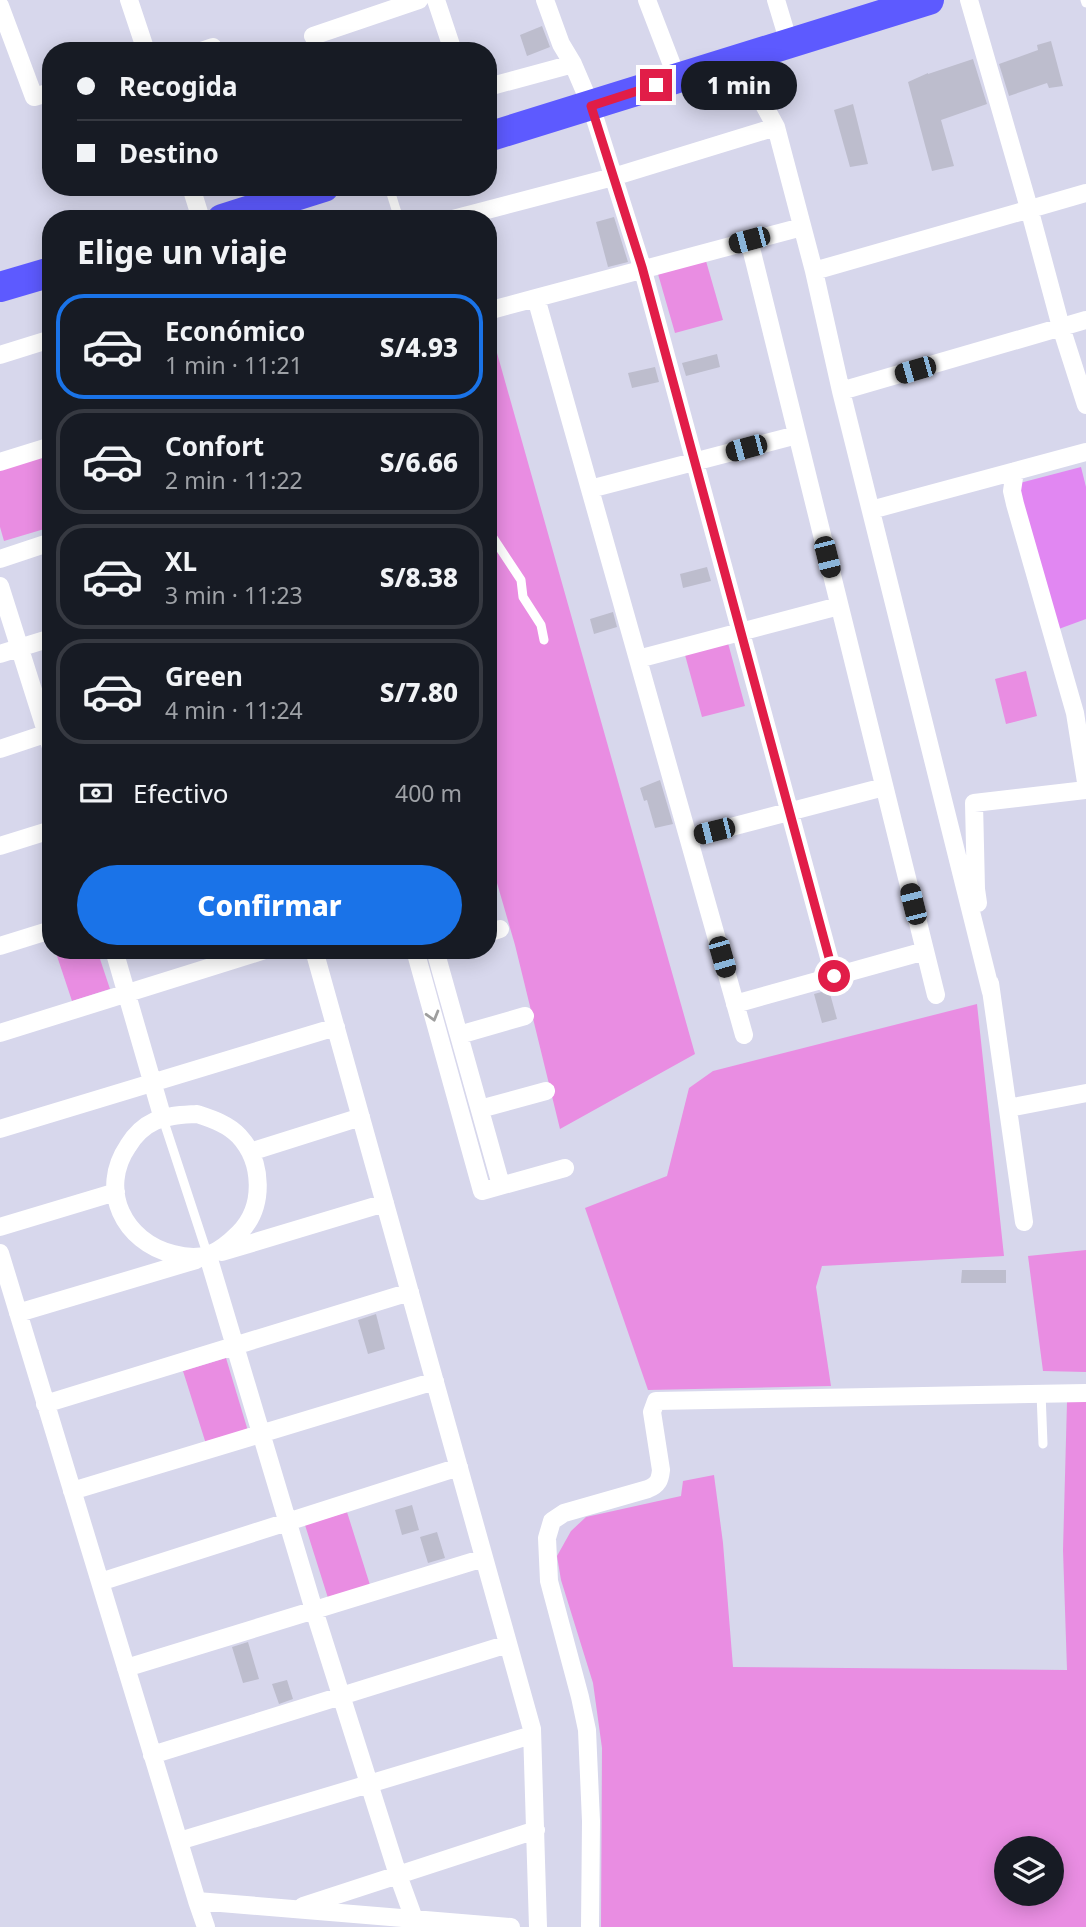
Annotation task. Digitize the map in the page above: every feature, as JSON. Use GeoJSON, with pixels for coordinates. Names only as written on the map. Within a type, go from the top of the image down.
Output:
{"type":"FeatureCollection","features":[{"type":"Feature","properties":{"kind":"highway"},"geometry":{"type":"LineString","coordinates":[[497,134],[789,43],[887,6],[929,0]]}},
{"type":"Feature","properties":{"kind":"highway"},"geometry":{"type":"LineString","coordinates":[[253,210],[296,196]]}},
{"type":"Feature","properties":{"kind":"highway"},"geometry":{"type":"LineString","coordinates":[[0,287],[42,275]]}},
{"type":"Feature","properties":{"kind":"street"},"geometry":{"type":"LineString","coordinates":[[129,0],[143,42]]}},
{"type":"Feature","properties":{"kind":"street"},"geometry":{"type":"LineString","coordinates":[[313,36],[419,0]]}},
{"type":"Feature","properties":{"kind":"street"},"geometry":{"type":"LineString","coordinates":[[436,0],[450,42]]}},
{"type":"Feature","properties":{"kind":"street"},"geometry":{"type":"LineString","coordinates":[[545,0],[561,44],[591,106],[642,269],[834,976]]}},
{"type":"Feature","properties":{"kind":"street"},"geometry":{"type":"LineString","coordinates":[[647,0],[677,78]]}},
{"type":"Feature","properties":{"kind":"street"},"geometry":{"type":"LineString","coordinates":[[776,0],[789,43]]}},
{"type":"Feature","properties":{"kind":"street"},"geometry":{"type":"LineString","coordinates":[[969,0],[1086,405]]}},
{"type":"Feature","properties":{"kind":"street"},"geometry":{"type":"LineString","coordinates":[[0,6],[34,97],[42,95]]}},
{"type":"Feature","properties":{"kind":"street"},"geometry":{"type":"LineString","coordinates":[[739,59],[776,127],[814,271],[841,391],[991,992]]}},
{"type":"Feature","properties":{"kind":"street"},"geometry":{"type":"LineString","coordinates":[[497,85],[573,64]]}},
{"type":"Feature","properties":{"kind":"street"},"geometry":{"type":"LineString","coordinates":[[487,210],[613,177],[776,127]]}},
{"type":"Feature","properties":{"kind":"street"},"geometry":{"type":"LineString","coordinates":[[814,271],[1086,193]]}},
{"type":"Feature","properties":{"kind":"street"},"geometry":{"type":"LineString","coordinates":[[497,308],[802,227]]}},
{"type":"Feature","properties":{"kind":"street"},"geometry":{"type":"LineString","coordinates":[[749,240],[936,995]]}},
{"type":"Feature","properties":{"kind":"street"},"geometry":{"type":"LineString","coordinates":[[536,298],[744,1035]]}},
{"type":"Feature","properties":{"kind":"street"},"geometry":{"type":"LineString","coordinates":[[841,391],[1086,320]]}},
{"type":"Feature","properties":{"kind":"street"},"geometry":{"type":"LineString","coordinates":[[0,355],[42,342]]}},
{"type":"Feature","properties":{"kind":"street"},"geometry":{"type":"LineString","coordinates":[[590,489],[797,435]]}},
{"type":"Feature","properties":{"kind":"street"},"geometry":{"type":"LineString","coordinates":[[0,462],[42,449]]}},
{"type":"Feature","properties":{"kind":"street"},"geometry":{"type":"LineString","coordinates":[[871,510],[1086,452]]}},
{"type":"Feature","properties":{"kind":"street"},"geometry":{"type":"LineString","coordinates":[[1015,471],[1012,491],[1075,713],[1086,782]]}},
{"type":"Feature","properties":{"kind":"street"},"geometry":{"type":"LineString","coordinates":[[0,559],[42,545]]}},
{"type":"Feature","properties":{"kind":"street"},"geometry":{"type":"LineString","coordinates":[[0,586],[42,717]]}},
{"type":"Feature","properties":{"kind":"street"},"geometry":{"type":"LineString","coordinates":[[638,659],[839,606]]}},
{"type":"Feature","properties":{"kind":"street"},"geometry":{"type":"LineString","coordinates":[[0,654],[42,641]]}},
{"type":"Feature","properties":{"kind":"street"},"geometry":{"type":"LineString","coordinates":[[0,749],[42,740]]}},
{"type":"Feature","properties":{"kind":"street"},"geometry":{"type":"LineString","coordinates":[[688,838],[884,787]]}},
{"type":"Feature","properties":{"kind":"street"},"geometry":{"type":"LineString","coordinates":[[1024,1222],[976,889],[974,803],[1086,790]]}},
{"type":"Feature","properties":{"kind":"street"},"geometry":{"type":"LineString","coordinates":[[0,846],[42,833]]}},
{"type":"Feature","properties":{"kind":"street"},"geometry":{"type":"LineString","coordinates":[[0,946],[42,933]]}},
{"type":"Feature","properties":{"kind":"street"},"geometry":{"type":"LineString","coordinates":[[735,1004],[925,951]]}},
{"type":"Feature","properties":{"kind":"street"},"geometry":{"type":"LineString","coordinates":[[117,959],[163,1119]]}},
{"type":"Feature","properties":{"kind":"street"},"geometry":{"type":"LineString","coordinates":[[0,1033],[236,959]]}},
{"type":"Feature","properties":{"kind":"street"},"geometry":{"type":"LineString","coordinates":[[317,959],[532,1728],[538,1927]]}},
{"type":"Feature","properties":{"kind":"street"},"geometry":{"type":"LineString","coordinates":[[418,959],[482,1191],[565,1168]]}},
{"type":"Feature","properties":{"kind":"street"},"geometry":{"type":"LineString","coordinates":[[438,959],[501,1185]]}},
{"type":"Feature","properties":{"kind":"street"},"geometry":{"type":"LineString","coordinates":[[459,1035],[525,1016]]}},
{"type":"Feature","properties":{"kind":"street"},"geometry":{"type":"LineString","coordinates":[[0,1129],[336,1027]]}},
{"type":"Feature","properties":{"kind":"street"},"geometry":{"type":"LineString","coordinates":[[480,1109],[546,1091]]}},
{"type":"Feature","properties":{"kind":"street"},"geometry":{"type":"LineString","coordinates":[[1008,1108],[1086,1093]]}},
{"type":"Feature","properties":{"kind":"street"},"geometry":{"type":"LineString","coordinates":[[197,1114],[218,1121],[238,1135],[250,1152],[258,1179],[256,1204],[246,1226],[229,1243],[208,1256],[181,1256],[158,1250],[139,1238],[124,1220],[116,1192],[116,1177],[122,1155],[135,1136],[152,1122],[174,1115],[197,1114]]}},
{"type":"Feature","properties":{"kind":"street"},"geometry":{"type":"LineString","coordinates":[[250,1152],[361,1117]]}},
{"type":"Feature","properties":{"kind":"street"},"geometry":{"type":"LineString","coordinates":[[0,1227],[116,1192]]}},
{"type":"Feature","properties":{"kind":"street"},"geometry":{"type":"LineString","coordinates":[[18,1313],[385,1203]]}},
{"type":"Feature","properties":{"kind":"street"},"geometry":{"type":"LineString","coordinates":[[0,1253],[206,1927]]}},
{"type":"Feature","properties":{"kind":"street"},"geometry":{"type":"LineString","coordinates":[[208,1256],[314,1610],[415,1923]]}},
{"type":"Feature","properties":{"kind":"street"},"geometry":{"type":"LineString","coordinates":[[45,1404],[410,1292]]}},
{"type":"Feature","properties":{"kind":"street"},"geometry":{"type":"LineString","coordinates":[[72,1491],[435,1381]]}},
{"type":"Feature","properties":{"kind":"street"},"geometry":{"type":"LineString","coordinates":[[590,1927],[591,1821],[587,1730],[550,1581],[547,1538],[552,1521],[564,1513],[656,1486],[661,1470],[652,1412],[656,1401],[1086,1393]]}},
{"type":"Feature","properties":{"kind":"street"},"geometry":{"type":"LineString","coordinates":[[100,1582],[459,1467]]}},
{"type":"Feature","properties":{"kind":"street"},"geometry":{"type":"LineString","coordinates":[[126,1668],[484,1558]]}},
{"type":"Feature","properties":{"kind":"street"},"geometry":{"type":"LineString","coordinates":[[152,1755],[508,1644]]}},
{"type":"Feature","properties":{"kind":"street"},"geometry":{"type":"LineString","coordinates":[[179,1840],[532,1735]]}},
{"type":"Feature","properties":{"kind":"street"},"geometry":{"type":"LineString","coordinates":[[293,1909],[536,1830]]}},
{"type":"Feature","properties":{"kind":"street"},"geometry":{"type":"LineString","coordinates":[[197,1902],[293,1909],[415,1923],[511,1927]]}},
{"type":"Feature","properties":{"kind":"lane"},"geometry":{"type":"LineString","coordinates":[[497,544],[521,580],[523,597],[541,625],[544,640]]}},
{"type":"Feature","properties":{"kind":"lane"},"geometry":{"type":"LineString","coordinates":[[163,1119],[208,1256]]}},
{"type":"Feature","properties":{"kind":"lane"},"geometry":{"type":"LineString","coordinates":[[1041,1394],[1043,1444]]}},
{"type":"Feature","properties":{"kind":"shaded area"},"geometry":{"type":"Polygon","coordinates":[[[706,261],[723,320],[675,333],[658,274],[706,261]]]}},
{"type":"Feature","properties":{"kind":"shaded area"},"geometry":{"type":"Polygon","coordinates":[[[497,353],[695,1054],[560,1129],[497,883],[497,353]]]}},
{"type":"Feature","properties":{"kind":"shaded area"},"geometry":{"type":"Polygon","coordinates":[[[42,455],[42,530],[4,541],[0,527],[0,468],[42,455]]]}},
{"type":"Feature","properties":{"kind":"shaded area"},"geometry":{"type":"Polygon","coordinates":[[[1081,467],[1086,487],[1086,619],[1056,630],[1016,484],[1081,467]]]}},
{"type":"Feature","properties":{"kind":"shaded area"},"geometry":{"type":"Polygon","coordinates":[[[728,643],[745,706],[702,717],[685,655],[728,643]]]}},
{"type":"Feature","properties":{"kind":"shaded area"},"geometry":{"type":"Polygon","coordinates":[[[1026,671],[1037,716],[1006,724],[995,679],[1026,671]]]}},
{"type":"Feature","properties":{"kind":"shaded area"},"geometry":{"type":"Polygon","coordinates":[[[58,959],[100,959],[110,989],[72,1001],[58,959]]]}},
{"type":"Feature","properties":{"kind":"shaded area"},"geometry":{"type":"Polygon","coordinates":[[[977,1004],[1004,1256],[822,1266],[816,1287],[831,1386],[648,1390],[585,1208],[667,1176],[689,1088],[713,1071],[977,1004]]]}},
{"type":"Feature","properties":{"kind":"shaded area"},"geometry":{"type":"Polygon","coordinates":[[[1086,1250],[1086,1372],[1043,1371],[1028,1256],[1086,1250]]]}},
{"type":"Feature","properties":{"kind":"shaded area"},"geometry":{"type":"Polygon","coordinates":[[[226,1358],[248,1431],[206,1444],[183,1371],[226,1358]]]}},
{"type":"Feature","properties":{"kind":"shaded area"},"geometry":{"type":"Polygon","coordinates":[[[1067,1402],[1086,1402],[1086,1927],[601,1927],[602,1748],[593,1683],[561,1580],[557,1556],[571,1531],[586,1517],[681,1496],[683,1481],[714,1475],[723,1543],[733,1667],[1067,1670],[1063,1550],[1067,1402]]]}},
{"type":"Feature","properties":{"kind":"shaded area"},"geometry":{"type":"Polygon","coordinates":[[[347,1512],[370,1585],[328,1598],[305,1525],[347,1512]]]}},
{"type":"Feature","properties":{"kind":"building"},"geometry":{"type":"Polygon","coordinates":[[[542,26],[550,47],[527,56],[520,35],[542,26]]]}},
{"type":"Feature","properties":{"kind":"building"},"geometry":{"type":"Polygon","coordinates":[[[1051,41],[1063,86],[1049,88],[1047,83],[1009,96],[999,64],[1038,50],[1037,45],[1051,41]]]}},
{"type":"Feature","properties":{"kind":"building"},"geometry":{"type":"Polygon","coordinates":[[[973,59],[987,104],[941,120],[954,166],[932,171],[908,82],[973,59]]]}},
{"type":"Feature","properties":{"kind":"building"},"geometry":{"type":"Polygon","coordinates":[[[853,104],[868,164],[850,167],[834,110],[853,104]]]}},
{"type":"Feature","properties":{"kind":"building"},"geometry":{"type":"Polygon","coordinates":[[[614,217],[628,262],[608,267],[596,222],[614,217]]]}},
{"type":"Feature","properties":{"kind":"building"},"geometry":{"type":"Polygon","coordinates":[[[717,354],[720,367],[686,376],[682,363],[717,354]]]}},
{"type":"Feature","properties":{"kind":"building"},"geometry":{"type":"Polygon","coordinates":[[[655,367],[659,382],[632,388],[628,373],[655,367]]]}},
{"type":"Feature","properties":{"kind":"building"},"geometry":{"type":"Polygon","coordinates":[[[707,567],[711,581],[683,588],[680,574],[707,567]]]}},
{"type":"Feature","properties":{"kind":"building"},"geometry":{"type":"Polygon","coordinates":[[[613,612],[617,627],[594,634],[590,619],[613,612]]]}},
{"type":"Feature","properties":{"kind":"building"},"geometry":{"type":"Polygon","coordinates":[[[660,780],[673,824],[655,828],[647,800],[644,801],[640,788],[660,780]]]}},
{"type":"Feature","properties":{"kind":"building"},"geometry":{"type":"Polygon","coordinates":[[[829,990],[837,1019],[822,1023],[814,994],[829,990]]]}},
{"type":"Feature","properties":{"kind":"building"},"geometry":{"type":"Polygon","coordinates":[[[962,1270],[1006,1270],[1006,1283],[961,1283],[962,1270]]]}},
{"type":"Feature","properties":{"kind":"building"},"geometry":{"type":"Polygon","coordinates":[[[376,1314],[385,1349],[368,1354],[358,1320],[376,1314]]]}},
{"type":"Feature","properties":{"kind":"building"},"geometry":{"type":"Polygon","coordinates":[[[412,1505],[419,1530],[402,1535],[395,1510],[412,1505]]]}},
{"type":"Feature","properties":{"kind":"building"},"geometry":{"type":"Polygon","coordinates":[[[437,1532],[445,1558],[428,1563],[420,1537],[437,1532]]]}},
{"type":"Feature","properties":{"kind":"building"},"geometry":{"type":"Polygon","coordinates":[[[248,1642],[259,1679],[243,1683],[232,1647],[248,1642]]]}},
{"type":"Feature","properties":{"kind":"building"},"geometry":{"type":"Polygon","coordinates":[[[287,1680],[293,1699],[279,1704],[272,1684],[287,1680]]]}},
{"type":"Feature","properties":{"kind":"route"},"geometry":{"type":"LineString","coordinates":[[656,85],[591,106],[642,267],[834,976]]}}]}
